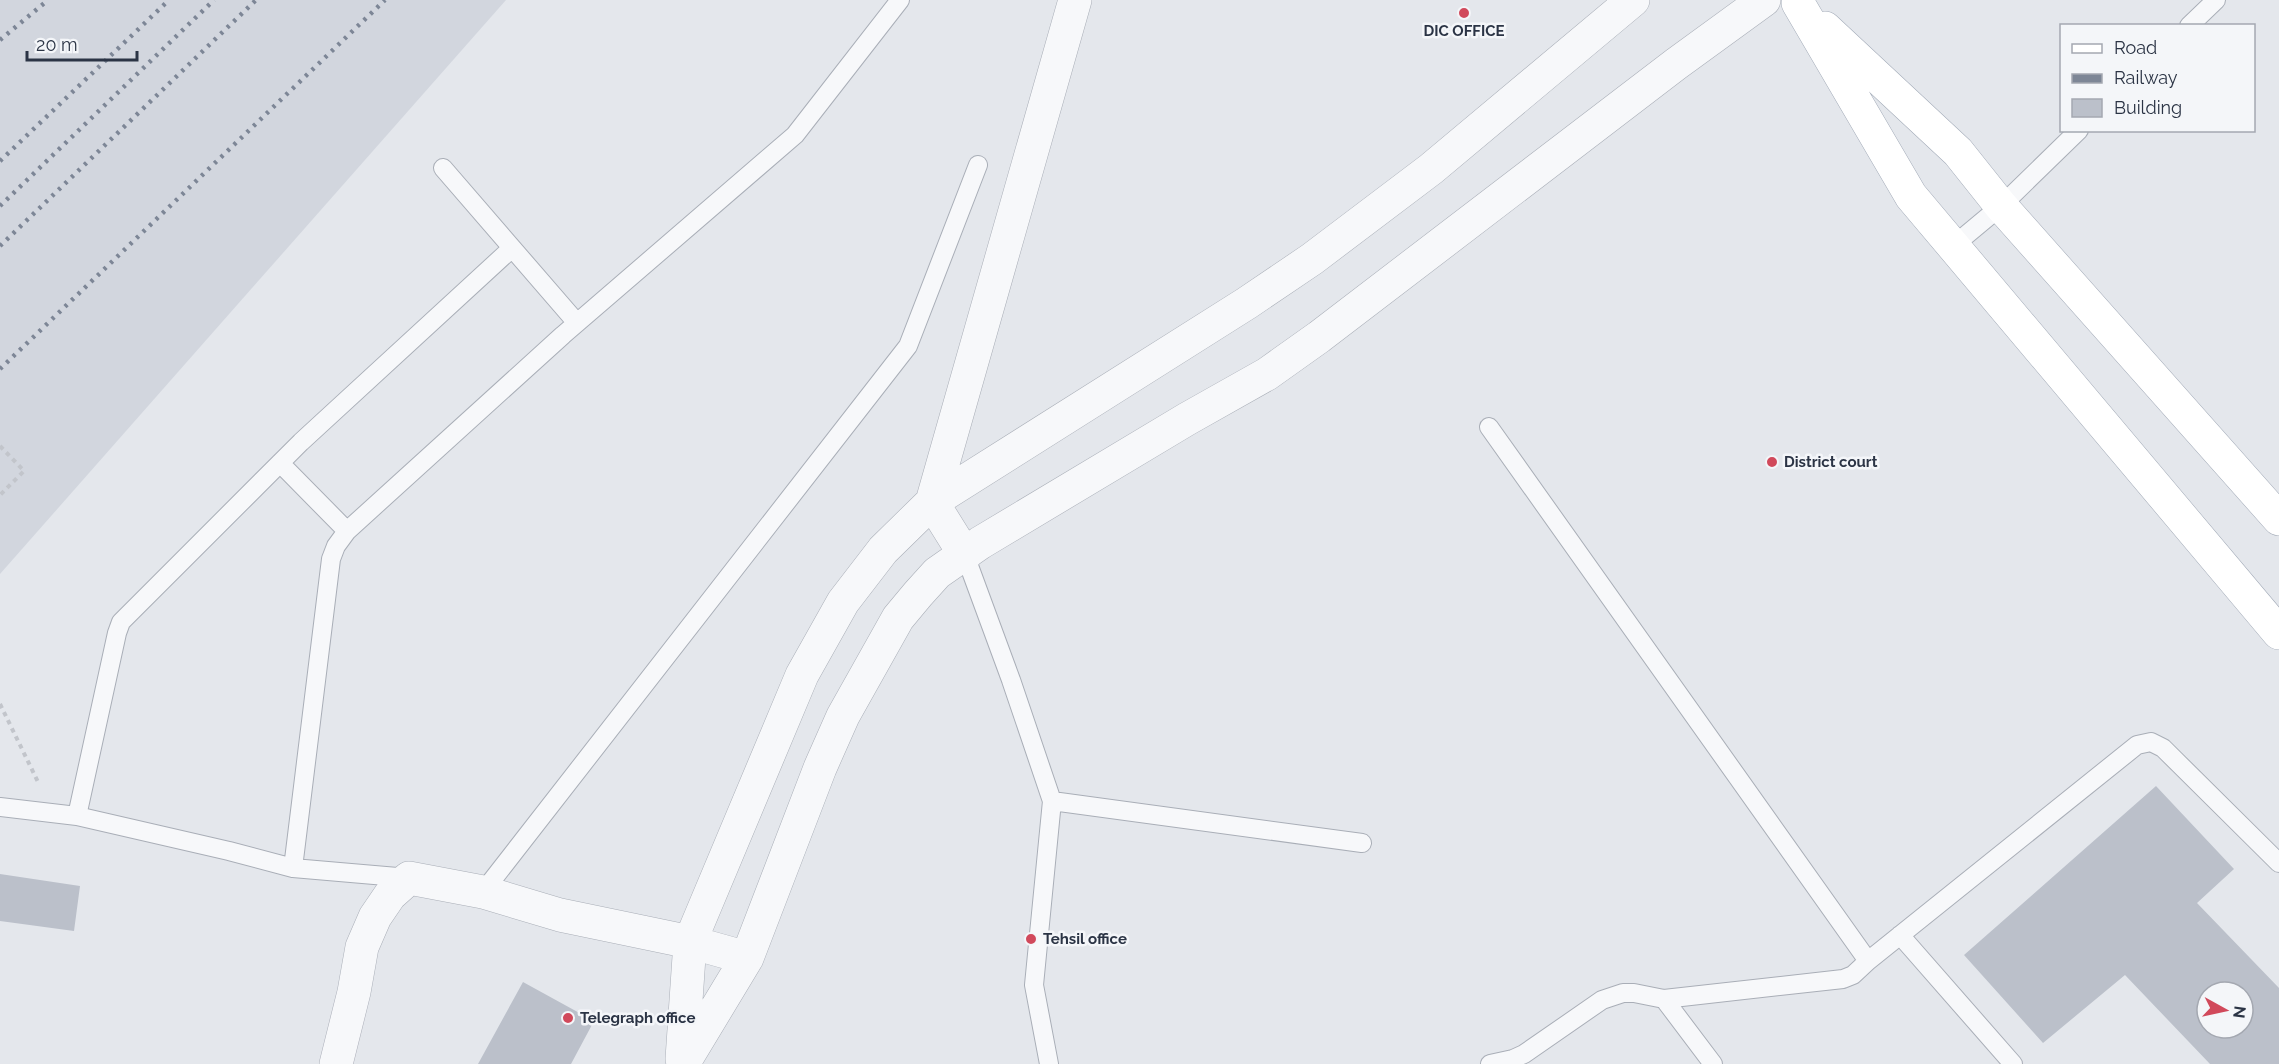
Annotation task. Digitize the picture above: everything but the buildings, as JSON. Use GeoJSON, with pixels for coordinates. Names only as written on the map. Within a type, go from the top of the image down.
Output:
{"type":"FeatureCollection","features":[{"type":"Feature","properties":{"kind":"main road"},"geometry":{"type":"LineString","coordinates":[[1797,1],[1959,152],[2001,206],[2279,519]]}},
{"type":"Feature","properties":{"kind":"main road"},"geometry":{"type":"LineString","coordinates":[[1797,1],[1911,196],[2279,633]]}},
{"type":"Feature","properties":{"kind":"street"},"geometry":{"type":"LineString","coordinates":[[965,555],[932,502],[1075,0]]}},
{"type":"Feature","properties":{"kind":"street"},"geometry":{"type":"LineString","coordinates":[[682,1064],[690,942],[802,675],[843,602],[883,550],[932,502],[1312,260],[1431,168],[1633,0]]}},
{"type":"Feature","properties":{"kind":"street"},"geometry":{"type":"LineString","coordinates":[[682,1064],[747,958],[820,768],[843,716],[898,618],[937,573],[980,543],[1187,418],[1267,374],[1329,330],[1676,64],[1764,0]]}},
{"type":"Feature","properties":{"kind":"street"},"geometry":{"type":"LineString","coordinates":[[336,1064],[354,992],[362,947],[375,917],[390,895],[409,878],[483,892],[560,915],[690,942],[747,958]]}},
{"type":"Feature","properties":{"kind":"lane"},"geometry":{"type":"LineString","coordinates":[[293,868],[332,560],[336,546],[346,531],[577,323],[795,135],[900,0]]}},
{"type":"Feature","properties":{"kind":"lane"},"geometry":{"type":"LineString","coordinates":[[2191,24],[2216,0]]}},
{"type":"Feature","properties":{"kind":"lane"},"geometry":{"type":"LineString","coordinates":[[1953,246],[2001,206],[2077,132]]}},
{"type":"Feature","properties":{"kind":"lane"},"geometry":{"type":"LineString","coordinates":[[483,892],[908,346],[978,165]]}},
{"type":"Feature","properties":{"kind":"lane"},"geometry":{"type":"LineString","coordinates":[[443,168],[577,323]]}},
{"type":"Feature","properties":{"kind":"lane"},"geometry":{"type":"LineString","coordinates":[[77,816],[121,622],[279,463],[512,248]]}},
{"type":"Feature","properties":{"kind":"lane"},"geometry":{"type":"LineString","coordinates":[[1489,427],[1868,961]]}},
{"type":"Feature","properties":{"kind":"lane"},"geometry":{"type":"LineString","coordinates":[[279,463],[346,531]]}},
{"type":"Feature","properties":{"kind":"lane"},"geometry":{"type":"LineString","coordinates":[[965,555],[1052,801],[1034,985],[1048,1064]]}},
{"type":"Feature","properties":{"kind":"lane"},"geometry":{"type":"LineString","coordinates":[[1490,1064],[1524,1054],[1611,996],[1635,993],[1664,999],[1843,979],[1853,975],[2137,745],[2151,742],[2163,748],[2279,863]]}},
{"type":"Feature","properties":{"kind":"lane"},"geometry":{"type":"LineString","coordinates":[[1052,801],[1362,843]]}},
{"type":"Feature","properties":{"kind":"lane"},"geometry":{"type":"LineString","coordinates":[[0,807],[77,816],[293,868],[409,878]]}},
{"type":"Feature","properties":{"kind":"lane"},"geometry":{"type":"LineString","coordinates":[[1900,935],[2013,1064]]}},
{"type":"Feature","properties":{"kind":"lane"},"geometry":{"type":"LineString","coordinates":[[1664,999],[1713,1064]]}},
{"type":"Feature","properties":{"kind":"path"},"geometry":{"type":"LineString","coordinates":[[0,446],[24,471],[0,495]]}},
{"type":"Feature","properties":{"kind":"path"},"geometry":{"type":"LineString","coordinates":[[0,704],[52,812]]}},
{"type":"Feature","properties":{"kind":"shaded area"},"geometry":{"type":"Polygon","coordinates":[[[0,0],[506,0],[0,574],[0,0]]]}},
{"type":"Feature","properties":{"kind":"railway"},"geometry":{"type":"LineString","coordinates":[[0,40],[48,0]]}},
{"type":"Feature","properties":{"kind":"railway"},"geometry":{"type":"LineString","coordinates":[[0,161],[169,0]]}},
{"type":"Feature","properties":{"kind":"railway"},"geometry":{"type":"LineString","coordinates":[[0,206],[214,0]]}},
{"type":"Feature","properties":{"kind":"railway"},"geometry":{"type":"LineString","coordinates":[[0,246],[256,0]]}},
{"type":"Feature","properties":{"kind":"railway"},"geometry":{"type":"LineString","coordinates":[[0,369],[385,0]]}},
{"type":"Feature","properties":{"kind":"place","name":"DIC OFFICE"},"geometry":{"type":"Point","coordinates":[1464,13]}},
{"type":"Feature","properties":{"kind":"place","name":"District court"},"geometry":{"type":"Point","coordinates":[1772,462]}},
{"type":"Feature","properties":{"kind":"place","name":"Tehsil office"},"geometry":{"type":"Point","coordinates":[1031,939]}},
{"type":"Feature","properties":{"kind":"place","name":"Telegraph office"},"geometry":{"type":"Point","coordinates":[568,1018]}}]}
